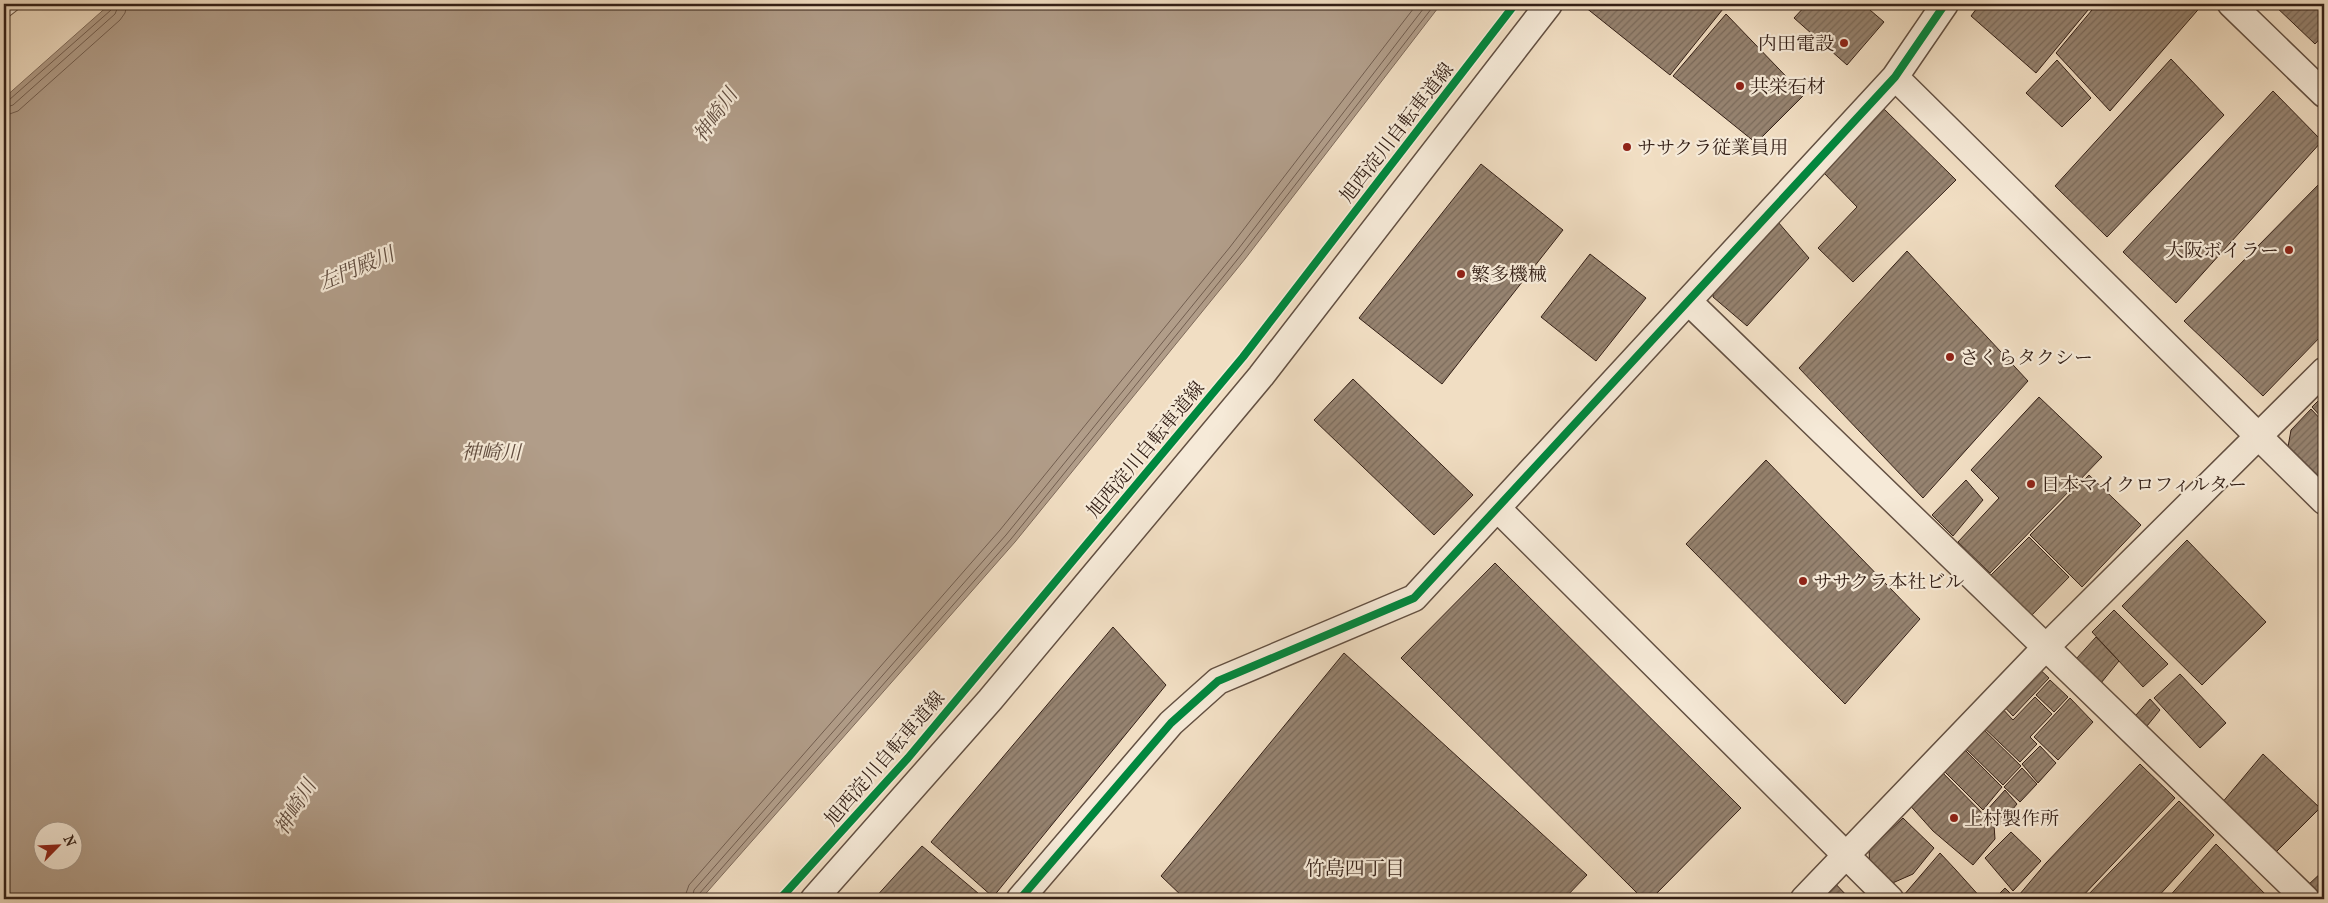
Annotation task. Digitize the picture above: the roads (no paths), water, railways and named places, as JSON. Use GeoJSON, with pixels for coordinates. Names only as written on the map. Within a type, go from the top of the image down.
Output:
{"type":"FeatureCollection","features":[{"type":"Feature","properties":{"kind":"street"},"geometry":{"type":"LineString","coordinates":[[814,899],[990,700],[1261,376],[1393,208],[1549,4]]}},
{"type":"Feature","properties":{"kind":"street"},"geometry":{"type":"LineString","coordinates":[[1031,895],[1171,723],[1218,681],[1414,598],[1895,77],[1945,4]]}},
{"type":"Feature","properties":{"kind":"street"},"geometry":{"type":"LineString","coordinates":[[2231,4],[2324,94]]}},
{"type":"Feature","properties":{"kind":"street"},"geometry":{"type":"LineString","coordinates":[[1895,77],[2324,501]]}},
{"type":"Feature","properties":{"kind":"street"},"geometry":{"type":"LineString","coordinates":[[1688,301],[2306,899]]}},
{"type":"Feature","properties":{"kind":"street"},"geometry":{"type":"LineString","coordinates":[[1804,899],[2046,647],[2324,371]]}},
{"type":"Feature","properties":{"kind":"street"},"geometry":{"type":"LineString","coordinates":[[1498,508],[1890,899]]}},
{"type":"Feature","properties":{"kind":"lane"},"geometry":{"type":"LineString","coordinates":[[4,11],[13,4]]}},
{"type":"Feature","properties":{"kind":"water","name":"神崎川"},"geometry":{"type":"Polygon","coordinates":[[[110,4],[1441,4],[1245,259],[1015,542],[701,899],[4,899],[4,98],[110,4]]]}},
{"type":"Feature","properties":{"kind":"place","name":"内田電設"},"geometry":{"type":"Point","coordinates":[1844,43]}},
{"type":"Feature","properties":{"kind":"place","name":"共栄石材"},"geometry":{"type":"Point","coordinates":[1740,86]}},
{"type":"Feature","properties":{"kind":"place","name":"ササクラ従業員用"},"geometry":{"type":"Point","coordinates":[1627,147]}},
{"type":"Feature","properties":{"kind":"place","name":"大阪ボイラー"},"geometry":{"type":"Point","coordinates":[2289,250]}},
{"type":"Feature","properties":{"kind":"place","name":"繁多機械"},"geometry":{"type":"Point","coordinates":[1461,274]}},
{"type":"Feature","properties":{"kind":"place","name":"さくらタクシー"},"geometry":{"type":"Point","coordinates":[1950,357]}},
{"type":"Feature","properties":{"kind":"place","name":"日本マイクロフィルター"},"geometry":{"type":"Point","coordinates":[2031,484]}},
{"type":"Feature","properties":{"kind":"place","name":"ササクラ本社ビル"},"geometry":{"type":"Point","coordinates":[1803,581]}},
{"type":"Feature","properties":{"kind":"place","name":"上村製作所"},"geometry":{"type":"Point","coordinates":[1954,818]}},
{"type":"Feature","properties":{"kind":"district","name":"竹島四丁目"},"geometry":{"type":"Point","coordinates":[1355,868]}},
{"type":"Feature","properties":{"kind":"water label","name":"左門殿川"},"geometry":{"type":"Point","coordinates":[356,268]}}]}
